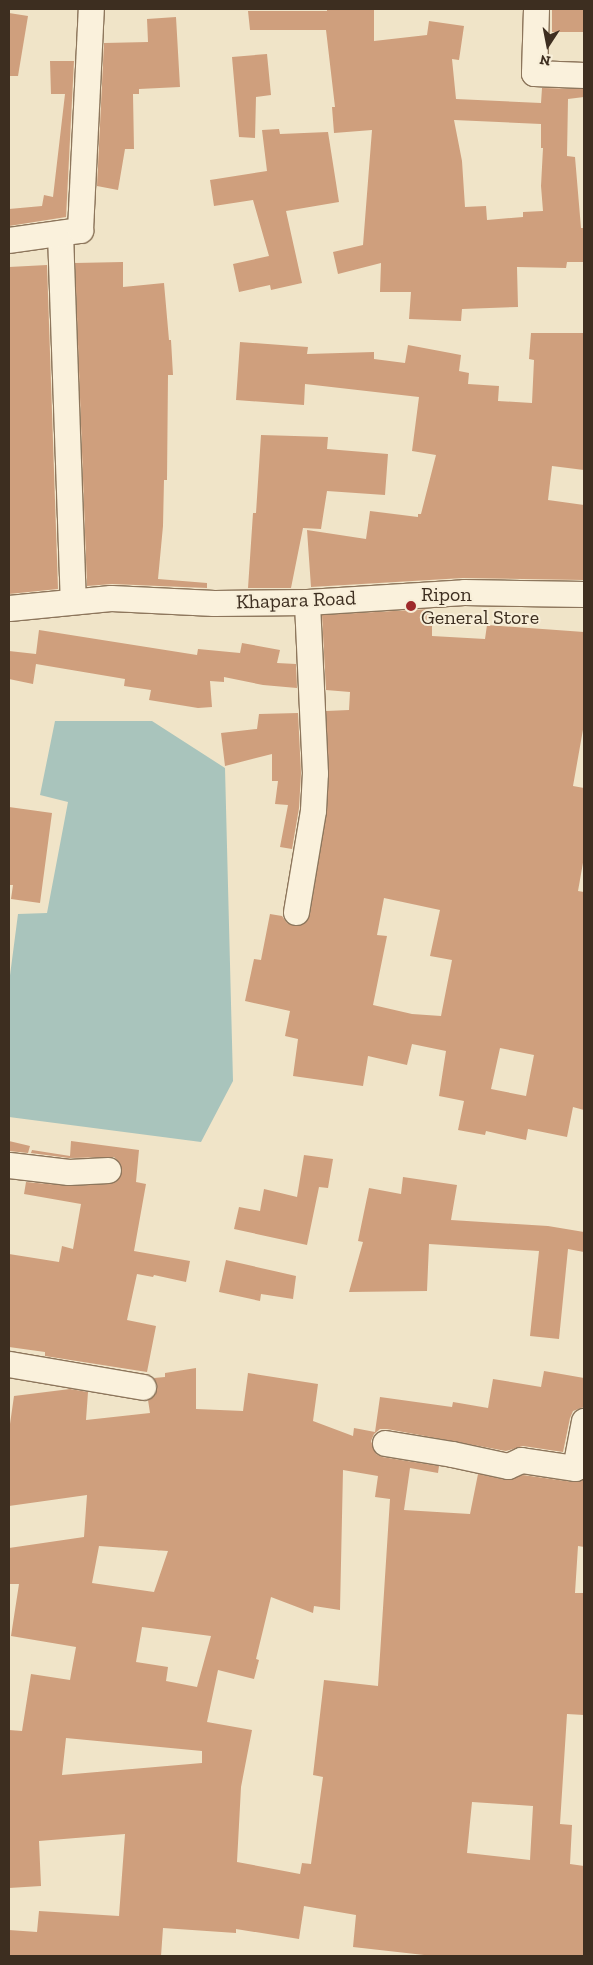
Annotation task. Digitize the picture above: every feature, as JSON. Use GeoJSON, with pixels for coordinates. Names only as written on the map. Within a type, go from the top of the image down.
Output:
{"type":"FeatureCollection","features":[{"type":"Feature","properties":{"kind":"street"},"geometry":{"type":"LineString","coordinates":[[9,240],[80,230],[91,9]]}},
{"type":"Feature","properties":{"kind":"street"},"geometry":{"type":"LineString","coordinates":[[536,9],[534,73],[584,75]]}},
{"type":"Feature","properties":{"kind":"street"},"geometry":{"type":"LineString","coordinates":[[60,233],[73,601]]}},
{"type":"Feature","properties":{"kind":"street","name":"Khapara Road"},"geometry":{"type":"LineString","coordinates":[[9,608],[111,598],[214,603],[307,602],[464,592],[584,594]]}},
{"type":"Feature","properties":{"kind":"street"},"geometry":{"type":"LineString","coordinates":[[296,912],[313,810],[315,773],[307,602]]}},
{"type":"Feature","properties":{"kind":"street"},"geometry":{"type":"LineString","coordinates":[[9,1165],[69,1172],[108,1170]]}},
{"type":"Feature","properties":{"kind":"street"},"geometry":{"type":"LineString","coordinates":[[9,1364],[142,1387]]}},
{"type":"Feature","properties":{"kind":"street"},"geometry":{"type":"LineString","coordinates":[[385,1443],[452,1454],[508,1466],[522,1460],[575,1468],[584,1421]]}},
{"type":"Feature","properties":{"kind":"water"},"geometry":{"type":"Polygon","coordinates":[[[55,721],[152,721],[225,768],[233,1081],[201,1142],[9,1117],[9,983],[18,914],[47,913],[68,802],[40,795],[55,721]]]}},
{"type":"Feature","properties":{"kind":"building"},"geometry":{"type":"Polygon","coordinates":[[[374,9],[374,41],[427,35],[429,21],[464,26],[459,60],[452,59],[456,99],[541,103],[542,88],[584,89],[584,97],[568,99],[567,156],[575,157],[581,228],[584,228],[584,262],[567,262],[566,268],[517,267],[518,307],[462,309],[461,321],[409,319],[411,292],[380,292],[381,263],[338,274],[333,252],[363,245],[372,130],[334,133],[332,107],[335,107],[326,30],[250,30],[248,11],[374,9]],[[454,120],[462,161],[465,207],[486,206],[487,220],[523,217],[523,212],[543,211],[541,124],[454,120]]]}},
{"type":"Feature","properties":{"kind":"building"},"geometry":{"type":"Polygon","coordinates":[[[552,9],[584,9],[584,32],[552,32],[552,9]]]}},
{"type":"Feature","properties":{"kind":"building"},"geometry":{"type":"Polygon","coordinates":[[[9,13],[28,16],[18,76],[9,76],[9,13]]]}},
{"type":"Feature","properties":{"kind":"building"},"geometry":{"type":"Polygon","coordinates":[[[176,17],[180,87],[139,89],[139,94],[133,94],[134,149],[125,149],[118,190],[97,186],[104,43],[148,42],[147,19],[176,17]]]}},
{"type":"Feature","properties":{"kind":"building"},"geometry":{"type":"Polygon","coordinates":[[[267,54],[271,95],[256,97],[255,138],[239,137],[232,57],[267,54]]]}},
{"type":"Feature","properties":{"kind":"building"},"geometry":{"type":"Polygon","coordinates":[[[50,61],[74,61],[66,217],[9,226],[9,209],[42,206],[44,195],[53,197],[65,94],[51,94],[50,61]]]}},
{"type":"Feature","properties":{"kind":"building"},"geometry":{"type":"Polygon","coordinates":[[[279,129],[280,134],[328,132],[339,202],[286,211],[302,283],[271,290],[270,285],[239,292],[233,264],[269,256],[253,200],[214,206],[210,180],[267,171],[262,130],[279,129]]]}},
{"type":"Feature","properties":{"kind":"building"},"geometry":{"type":"Polygon","coordinates":[[[123,262],[123,287],[164,283],[169,340],[171,340],[173,375],[168,375],[167,480],[164,480],[163,526],[158,579],[207,583],[207,588],[112,584],[87,586],[75,263],[123,262]]]}},
{"type":"Feature","properties":{"kind":"building"},"geometry":{"type":"Polygon","coordinates":[[[47,265],[58,589],[9,594],[9,267],[47,265]]]}},
{"type":"Feature","properties":{"kind":"building"},"geometry":{"type":"Polygon","coordinates":[[[531,333],[584,333],[584,470],[552,466],[548,500],[584,505],[584,580],[463,578],[311,587],[307,530],[366,539],[370,511],[418,517],[418,514],[421,514],[436,455],[412,451],[419,397],[305,384],[304,405],[236,400],[240,342],[308,347],[307,354],[374,352],[374,359],[405,363],[408,345],[461,355],[459,371],[469,373],[468,384],[499,386],[498,401],[532,403],[534,360],[529,359],[531,333]]]}},
{"type":"Feature","properties":{"kind":"building"},"geometry":{"type":"Polygon","coordinates":[[[261,435],[328,437],[327,449],[388,454],[385,495],[327,491],[321,529],[303,528],[291,588],[248,588],[253,513],[256,513],[261,435]]]}},
{"type":"Feature","properties":{"kind":"building"},"geometry":{"type":"Polygon","coordinates":[[[429,609],[427,625],[432,626],[432,636],[485,639],[487,625],[584,632],[584,724],[573,786],[584,788],[584,857],[578,891],[584,892],[584,1110],[573,1107],[567,1137],[528,1129],[526,1140],[486,1131],[485,1135],[458,1130],[464,1101],[439,1096],[446,1051],[412,1044],[407,1065],[368,1056],[363,1086],[293,1076],[298,1039],[285,1036],[290,1011],[245,1001],[254,959],[261,960],[270,914],[282,916],[287,923],[294,926],[307,921],[310,914],[327,811],[329,772],[326,711],[349,710],[350,692],[326,690],[322,615],[429,609]],[[384,898],[377,935],[387,936],[373,1005],[412,1014],[441,1016],[452,960],[430,956],[440,910],[384,898]],[[500,1048],[491,1089],[526,1096],[534,1055],[500,1048]]]}},
{"type":"Feature","properties":{"kind":"building"},"geometry":{"type":"Polygon","coordinates":[[[39,630],[197,655],[198,649],[240,653],[242,643],[280,650],[277,663],[296,664],[297,688],[263,685],[224,677],[224,682],[210,681],[212,707],[198,708],[149,700],[151,690],[124,686],[125,679],[36,664],[33,684],[9,679],[9,651],[36,654],[39,630]]]}},
{"type":"Feature","properties":{"kind":"building"},"geometry":{"type":"Polygon","coordinates":[[[298,713],[301,773],[299,808],[292,849],[280,847],[288,805],[275,804],[278,781],[272,781],[272,754],[225,766],[221,733],[257,729],[259,714],[298,713]]]}},
{"type":"Feature","properties":{"kind":"building"},"geometry":{"type":"Polygon","coordinates":[[[9,807],[52,813],[40,903],[11,899],[13,885],[9,885],[9,807]]]}},
{"type":"Feature","properties":{"kind":"building"},"geometry":{"type":"Polygon","coordinates":[[[9,1141],[30,1146],[28,1153],[9,1151],[9,1141]]]}},
{"type":"Feature","properties":{"kind":"building"},"geometry":{"type":"Polygon","coordinates":[[[71,1141],[139,1150],[136,1182],[146,1184],[134,1251],[190,1261],[186,1282],[154,1275],[153,1277],[137,1274],[127,1320],[156,1326],[147,1372],[45,1356],[45,1352],[9,1347],[9,1254],[59,1262],[62,1246],[73,1249],[81,1204],[24,1194],[26,1182],[70,1186],[109,1184],[116,1182],[121,1176],[120,1163],[114,1157],[69,1158],[31,1153],[32,1150],[70,1156],[71,1141]]]}},
{"type":"Feature","properties":{"kind":"building"},"geometry":{"type":"Polygon","coordinates":[[[304,1155],[333,1159],[328,1188],[319,1187],[307,1245],[234,1229],[239,1207],[260,1211],[264,1189],[297,1197],[304,1155]]]}},
{"type":"Feature","properties":{"kind":"building"},"geometry":{"type":"Polygon","coordinates":[[[403,1177],[457,1185],[451,1220],[548,1226],[584,1232],[584,1252],[568,1249],[559,1339],[530,1336],[539,1251],[429,1244],[427,1291],[349,1292],[363,1242],[358,1241],[369,1188],[401,1194],[403,1177]]]}},
{"type":"Feature","properties":{"kind":"building"},"geometry":{"type":"Polygon","coordinates":[[[226,1260],[296,1276],[293,1299],[261,1294],[260,1301],[219,1292],[226,1260]]]}},
{"type":"Feature","properties":{"kind":"building"},"geometry":{"type":"Polygon","coordinates":[[[196,1368],[196,1409],[243,1411],[248,1373],[318,1384],[313,1421],[353,1436],[354,1428],[375,1432],[380,1397],[452,1407],[453,1402],[488,1408],[493,1379],[541,1387],[544,1371],[584,1378],[584,1407],[573,1411],[563,1452],[523,1446],[506,1451],[387,1429],[380,1429],[374,1434],[371,1441],[376,1454],[382,1457],[439,1466],[438,1473],[410,1468],[404,1510],[470,1514],[478,1474],[506,1480],[523,1475],[573,1482],[584,1479],[584,1547],[578,1546],[575,1593],[584,1593],[584,1715],[567,1714],[560,1824],[572,1825],[570,1864],[584,1866],[584,1956],[433,1956],[353,1947],[356,1915],[304,1906],[299,1939],[236,1929],[236,1933],[163,1928],[161,1956],[9,1956],[9,1930],[37,1932],[39,1911],[119,1916],[125,1834],[39,1841],[41,1886],[9,1888],[9,1730],[22,1731],[31,1674],[70,1680],[76,1647],[11,1636],[19,1584],[9,1584],[9,1548],[84,1537],[87,1495],[9,1506],[9,1431],[14,1396],[70,1389],[88,1392],[86,1420],[150,1413],[148,1400],[154,1396],[157,1389],[154,1378],[165,1377],[165,1373],[196,1368]],[[343,1470],[340,1610],[314,1606],[313,1613],[271,1597],[256,1659],[259,1660],[254,1679],[218,1670],[207,1722],[252,1730],[241,1787],[237,1862],[300,1874],[302,1863],[311,1864],[323,1777],[313,1775],[324,1680],[378,1686],[390,1499],[375,1497],[378,1476],[343,1470]],[[99,1546],[92,1583],[154,1592],[168,1551],[99,1546]],[[142,1627],[136,1662],[168,1667],[166,1681],[197,1687],[211,1636],[142,1627]],[[66,1738],[62,1775],[202,1763],[202,1751],[66,1738]],[[472,1802],[467,1853],[530,1860],[533,1806],[472,1802]]]}},
{"type":"Feature","properties":{"kind":"place","name":"Ripon General Store"},"geometry":{"type":"Point","coordinates":[411,606]}}]}
